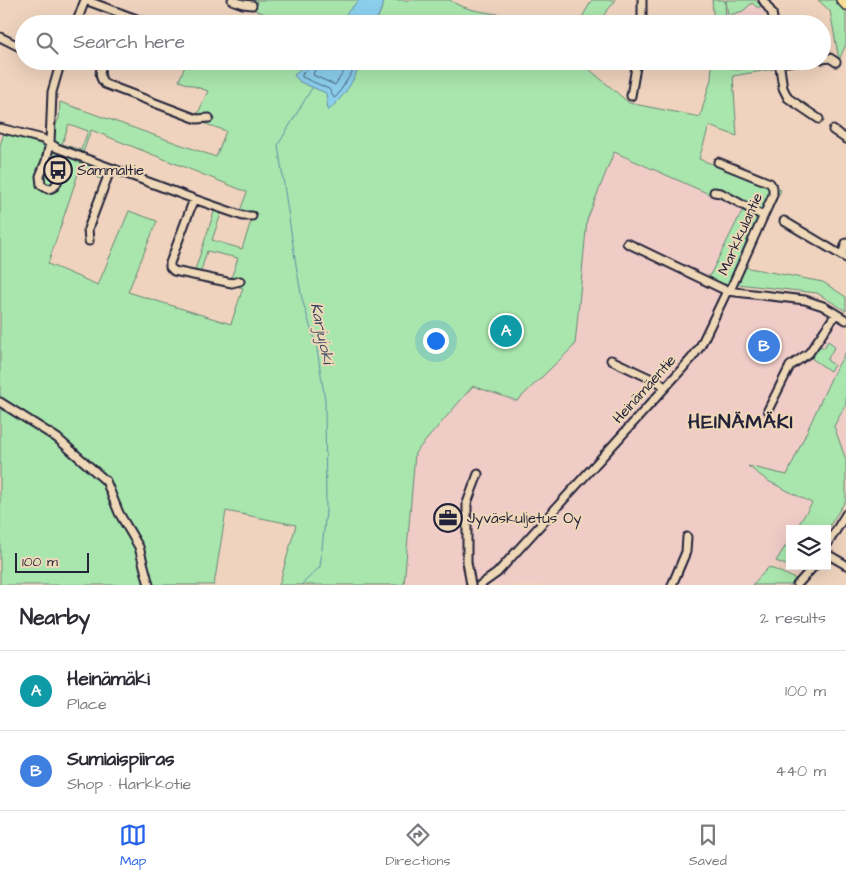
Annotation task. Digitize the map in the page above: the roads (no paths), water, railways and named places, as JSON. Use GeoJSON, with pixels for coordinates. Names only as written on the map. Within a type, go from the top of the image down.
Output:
{"type":"FeatureCollection","features":[{"type":"Feature","properties":{"kind":"main road"},"geometry":{"type":"LineString","coordinates":[[842,0],[846,4]]}},
{"type":"Feature","properties":{"kind":"street"},"geometry":{"type":"LineString","coordinates":[[79,15],[85,0],[124,15]]}},
{"type":"Feature","properties":{"kind":"street"},"geometry":{"type":"LineString","coordinates":[[232,0],[252,5]]}},
{"type":"Feature","properties":{"kind":"street"},"geometry":{"type":"LineString","coordinates":[[642,0],[642,15]]}},
{"type":"Feature","properties":{"kind":"street"},"geometry":{"type":"LineString","coordinates":[[763,0],[772,15]]}},
{"type":"Feature","properties":{"kind":"street"},"geometry":{"type":"LineString","coordinates":[[0,38],[15,45]]}},
{"type":"Feature","properties":{"kind":"street"},"geometry":{"type":"LineString","coordinates":[[831,59],[836,62]]}},
{"type":"Feature","properties":{"kind":"street"},"geometry":{"type":"LineString","coordinates":[[46,160],[50,143],[52,92],[59,70]]}},
{"type":"Feature","properties":{"kind":"street"},"geometry":{"type":"LineString","coordinates":[[100,70],[101,80],[105,84],[197,119],[209,118]]}},
{"type":"Feature","properties":{"kind":"street"},"geometry":{"type":"LineString","coordinates":[[631,96],[635,70]]}},
{"type":"Feature","properties":{"kind":"street"},"geometry":{"type":"LineString","coordinates":[[781,70],[785,93],[788,98],[819,119]]}},
{"type":"Feature","properties":{"kind":"street"},"geometry":{"type":"LineString","coordinates":[[0,128],[50,143],[57,148],[242,216],[252,216]]}},
{"type":"Feature","properties":{"kind":"street"},"geometry":{"type":"LineString","coordinates":[[833,130],[846,139]]}},
{"type":"Feature","properties":{"kind":"street","name":"Markkulantie"},"geometry":{"type":"LineString","coordinates":[[718,162],[770,183],[773,188],[773,195],[732,286],[727,291]]}},
{"type":"Feature","properties":{"kind":"street"},"geometry":{"type":"LineString","coordinates":[[89,240],[88,229],[111,168]]}},
{"type":"Feature","properties":{"kind":"street"},"geometry":{"type":"LineString","coordinates":[[714,192],[763,216]]}},
{"type":"Feature","properties":{"kind":"street"},"geometry":{"type":"LineString","coordinates":[[194,199],[170,267],[174,271],[232,283],[240,281]]}},
{"type":"Feature","properties":{"kind":"street"},"geometry":{"type":"LineString","coordinates":[[784,222],[844,257],[846,243]]}},
{"type":"Feature","properties":{"kind":"street"},"geometry":{"type":"LineString","coordinates":[[628,242],[727,291],[805,300],[822,306],[846,320]]}},
{"type":"Feature","properties":{"kind":"street","name":"Heinämäentie"},"geometry":{"type":"LineString","coordinates":[[480,585],[497,573],[700,346],[727,291]]}},
{"type":"Feature","properties":{"kind":"street"},"geometry":{"type":"LineString","coordinates":[[768,410],[790,366],[809,353],[836,314]]}},
{"type":"Feature","properties":{"kind":"street"},"geometry":{"type":"LineString","coordinates":[[611,360],[660,383],[664,387]]}},
{"type":"Feature","properties":{"kind":"street"},"geometry":{"type":"LineString","coordinates":[[0,402],[52,434],[106,481],[119,513],[139,547],[149,585]]}},
{"type":"Feature","properties":{"kind":"street"},"geometry":{"type":"LineString","coordinates":[[471,585],[467,562],[467,504],[478,474]]}},
{"type":"Feature","properties":{"kind":"street"},"geometry":{"type":"LineString","coordinates":[[831,538],[846,514]]}},
{"type":"Feature","properties":{"kind":"street"},"geometry":{"type":"LineString","coordinates":[[672,585],[686,552],[686,537]]}},
{"type":"Feature","properties":{"kind":"street"},"geometry":{"type":"LineString","coordinates":[[831,556],[846,565]]}},
{"type":"Feature","properties":{"kind":"street"},"geometry":{"type":"LineString","coordinates":[[797,585],[810,570]]}},
{"type":"Feature","properties":{"kind":"water"},"geometry":{"type":"Polygon","coordinates":[[[359,0],[385,0],[379,15],[345,15],[359,0]]]}},
{"type":"Feature","properties":{"kind":"water"},"geometry":{"type":"Polygon","coordinates":[[[299,70],[357,70],[348,89],[328,111],[326,93],[300,82],[294,75],[299,70]]]}},
{"type":"Feature","properties":{"kind":"waterway","name":"Karjujoki"},"geometry":{"type":"LineString","coordinates":[[301,585],[320,567],[326,511],[325,400],[317,349],[302,299],[278,145],[312,88]]}},
{"type":"Feature","properties":{"kind":"place","name":"Sammaltie"},"geometry":{"type":"Point","coordinates":[58,170]}},
{"type":"Feature","properties":{"kind":"place","name":"Heinämäki"},"geometry":{"type":"Point","coordinates":[506,331]}},
{"type":"Feature","properties":{"kind":"place","name":"Sumiaispiiras"},"geometry":{"type":"Point","coordinates":[764,346]}},
{"type":"Feature","properties":{"kind":"place","name":"Jyväskuljetus Oy"},"geometry":{"type":"Point","coordinates":[448,518]}},
{"type":"Feature","properties":{"kind":"district","name":"HEINÄMÄKI"},"geometry":{"type":"Point","coordinates":[741,421]}}]}
